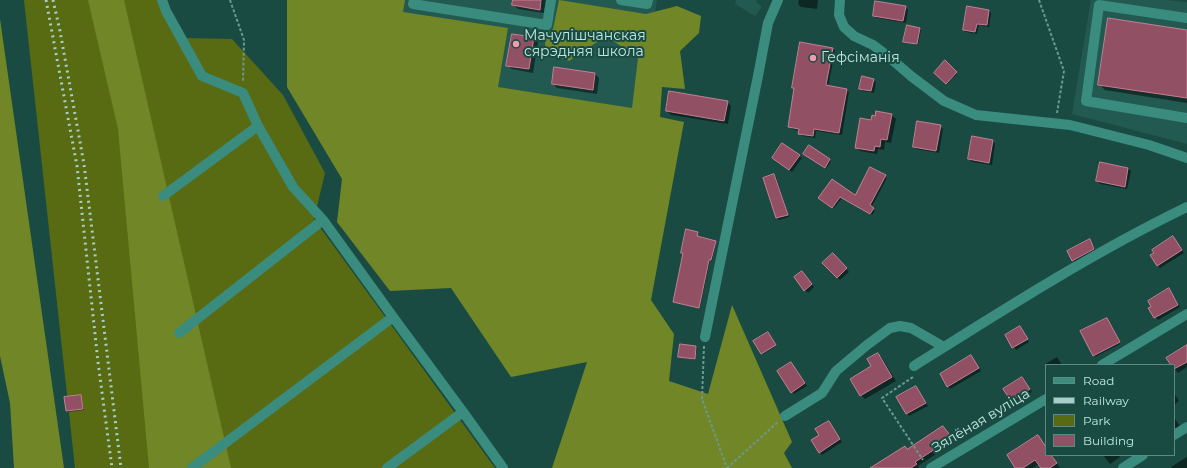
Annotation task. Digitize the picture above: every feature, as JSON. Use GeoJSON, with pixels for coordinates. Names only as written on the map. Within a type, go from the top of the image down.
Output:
{"type":"FeatureCollection","features":[{"type":"Feature","properties":{"kind":"street"},"geometry":{"type":"LineString","coordinates":[[162,0],[166,11],[202,76],[243,93],[258,126],[294,187],[323,220],[503,468]]}},
{"type":"Feature","properties":{"kind":"street"},"geometry":{"type":"LineString","coordinates":[[414,0],[413,4],[547,24],[551,0]]}},
{"type":"Feature","properties":{"kind":"street"},"geometry":{"type":"LineString","coordinates":[[621,0],[647,4],[648,0]]}},
{"type":"Feature","properties":{"kind":"street"},"geometry":{"type":"LineString","coordinates":[[705,337],[768,23],[778,0]]}},
{"type":"Feature","properties":{"kind":"street"},"geometry":{"type":"LineString","coordinates":[[840,0],[839,15],[844,27],[854,36],[873,45],[944,101],[976,115],[1070,126],[1149,145],[1187,158]]}},
{"type":"Feature","properties":{"kind":"street"},"geometry":{"type":"LineString","coordinates":[[1187,18],[1099,5],[1086,101],[1187,118]]}},
{"type":"Feature","properties":{"kind":"street"},"geometry":{"type":"LineString","coordinates":[[163,196],[258,126]]}},
{"type":"Feature","properties":{"kind":"street"},"geometry":{"type":"LineString","coordinates":[[914,366],[1057,278],[1148,226],[1187,207]]}},
{"type":"Feature","properties":{"kind":"street"},"geometry":{"type":"LineString","coordinates":[[179,333],[323,220]]}},
{"type":"Feature","properties":{"kind":"street"},"geometry":{"type":"LineString","coordinates":[[1104,364],[1187,314]]}},
{"type":"Feature","properties":{"kind":"street"},"geometry":{"type":"LineString","coordinates":[[192,468],[392,317]]}},
{"type":"Feature","properties":{"kind":"street"},"geometry":{"type":"LineString","coordinates":[[784,416],[822,394],[836,371],[890,328],[900,326],[911,328],[944,347]]}},
{"type":"Feature","properties":{"kind":"street","name":"Зялёная вуліца"},"geometry":{"type":"LineString","coordinates":[[928,465],[954,454],[1045,400]]}},
{"type":"Feature","properties":{"kind":"street"},"geometry":{"type":"LineString","coordinates":[[386,468],[463,412]]}},
{"type":"Feature","properties":{"kind":"street"},"geometry":{"type":"LineString","coordinates":[[1175,434],[1187,427]]}},
{"type":"Feature","properties":{"kind":"street"},"geometry":{"type":"LineString","coordinates":[[950,468],[954,454]]}},
{"type":"Feature","properties":{"kind":"street"},"geometry":{"type":"LineString","coordinates":[[1123,468],[1141,456]]}},
{"type":"Feature","properties":{"kind":"path"},"geometry":{"type":"LineString","coordinates":[[230,0],[244,40],[243,93]]}},
{"type":"Feature","properties":{"kind":"path"},"geometry":{"type":"LineString","coordinates":[[1039,0],[1064,71],[1056,124]]}},
{"type":"Feature","properties":{"kind":"path"},"geometry":{"type":"LineString","coordinates":[[705,337],[702,400],[727,468],[784,416]]}},
{"type":"Feature","properties":{"kind":"path"},"geometry":{"type":"LineString","coordinates":[[914,366],[915,375],[882,398],[928,465]]}},
{"type":"Feature","properties":{"kind":"shaded area","name":"Мачулішчанская сярэдняя школа"},"geometry":{"type":"Polygon","coordinates":[[[390,0],[657,0],[636,131],[375,89],[390,0]]]}},
{"type":"Feature","properties":{"kind":"shaded area"},"geometry":{"type":"Polygon","coordinates":[[[736,0],[757,0],[756,2],[762,7],[755,16],[735,4],[736,0]]]}},
{"type":"Feature","properties":{"kind":"shaded area"},"geometry":{"type":"Polygon","coordinates":[[[1091,0],[1165,0],[1187,2],[1187,144],[1072,114],[1091,0]]]}},
{"type":"Feature","properties":{"kind":"green space"},"geometry":{"type":"Polygon","coordinates":[[[24,0],[165,0],[183,38],[232,39],[283,95],[325,173],[314,219],[495,468],[75,468],[24,0]]]}},
{"type":"Feature","properties":{"kind":"green space"},"geometry":{"type":"Polygon","coordinates":[[[88,0],[124,0],[231,468],[149,468],[118,129],[88,0]]]}},
{"type":"Feature","properties":{"kind":"green space"},"geometry":{"type":"Polygon","coordinates":[[[287,0],[405,0],[403,12],[508,28],[498,87],[632,108],[638,58],[606,36],[569,61],[546,52],[544,35],[553,29],[559,0],[646,14],[677,6],[701,16],[699,33],[680,51],[685,89],[662,87],[660,117],[684,122],[651,300],[674,334],[669,381],[708,394],[732,305],[792,442],[784,453],[792,468],[552,468],[587,362],[511,377],[451,288],[390,291],[337,222],[342,179],[287,87],[287,0]]]}},
{"type":"Feature","properties":{"kind":"green space"},"geometry":{"type":"Polygon","coordinates":[[[0,19],[64,468],[14,468],[10,403],[0,356],[0,19]]]}},
{"type":"Feature","properties":{"kind":"building"},"geometry":{"type":"Polygon","coordinates":[[[513,0],[541,0],[540,10],[512,5],[513,0]]]}},
{"type":"Feature","properties":{"kind":"building"},"geometry":{"type":"Polygon","coordinates":[[[875,1],[906,6],[903,21],[873,16],[875,1]]]}},
{"type":"Feature","properties":{"kind":"building"},"geometry":{"type":"Polygon","coordinates":[[[967,6],[989,10],[987,25],[977,24],[975,32],[963,30],[967,6]]]}},
{"type":"Feature","properties":{"kind":"building"},"geometry":{"type":"Polygon","coordinates":[[[1108,18],[1187,30],[1187,98],[1098,85],[1108,18]]]}},
{"type":"Feature","properties":{"kind":"building"},"geometry":{"type":"Polygon","coordinates":[[[907,25],[920,28],[917,44],[903,42],[907,25]]]}},
{"type":"Feature","properties":{"kind":"building"},"geometry":{"type":"Polygon","coordinates":[[[512,34],[534,37],[529,69],[506,66],[512,34]]]}},
{"type":"Feature","properties":{"kind":"building"},"geometry":{"type":"Polygon","coordinates":[[[800,42],[833,48],[826,85],[847,89],[839,133],[814,129],[813,136],[798,134],[799,129],[788,127],[794,88],[792,88],[800,42]]]}},
{"type":"Feature","properties":{"kind":"building"},"geometry":{"type":"Polygon","coordinates":[[[945,60],[957,72],[946,84],[934,73],[945,60]]]}},
{"type":"Feature","properties":{"kind":"building"},"geometry":{"type":"Polygon","coordinates":[[[554,67],[595,73],[593,90],[552,84],[554,67]]]}},
{"type":"Feature","properties":{"kind":"building"},"geometry":{"type":"Polygon","coordinates":[[[862,76],[874,79],[871,91],[859,89],[862,76]]]}},
{"type":"Feature","properties":{"kind":"building"},"geometry":{"type":"Polygon","coordinates":[[[669,91],[728,101],[724,121],[666,111],[669,91]]]}},
{"type":"Feature","properties":{"kind":"building"},"geometry":{"type":"Polygon","coordinates":[[[876,111],[892,114],[887,140],[881,139],[880,147],[875,146],[874,151],[855,148],[860,118],[871,120],[872,115],[875,116],[876,111]]]}},
{"type":"Feature","properties":{"kind":"building"},"geometry":{"type":"Polygon","coordinates":[[[917,121],[941,125],[936,151],[913,147],[917,121]]]}},
{"type":"Feature","properties":{"kind":"building"},"geometry":{"type":"Polygon","coordinates":[[[972,136],[993,140],[989,163],[968,159],[972,136]]]}},
{"type":"Feature","properties":{"kind":"building"},"geometry":{"type":"Polygon","coordinates":[[[782,143],[800,155],[789,170],[772,158],[782,143]]]}},
{"type":"Feature","properties":{"kind":"building"},"geometry":{"type":"Polygon","coordinates":[[[809,145],[830,159],[825,168],[803,154],[809,145]]]}},
{"type":"Feature","properties":{"kind":"building"},"geometry":{"type":"Polygon","coordinates":[[[1100,162],[1128,168],[1125,187],[1096,181],[1100,162]]]}},
{"type":"Feature","properties":{"kind":"building"},"geometry":{"type":"Polygon","coordinates":[[[870,167],[886,175],[870,205],[874,208],[870,214],[840,197],[832,208],[818,198],[832,179],[855,195],[870,167]]]}},
{"type":"Feature","properties":{"kind":"building"},"geometry":{"type":"Polygon","coordinates":[[[774,174],[788,215],[776,218],[763,178],[774,174]]]}},
{"type":"Feature","properties":{"kind":"building"},"geometry":{"type":"Polygon","coordinates":[[[686,229],[698,232],[697,236],[716,241],[711,260],[709,260],[699,308],[673,302],[683,253],[681,253],[686,229]]]}},
{"type":"Feature","properties":{"kind":"building"},"geometry":{"type":"Polygon","coordinates":[[[1173,236],[1182,250],[1157,266],[1150,255],[1154,253],[1152,250],[1173,236]]]}},
{"type":"Feature","properties":{"kind":"building"},"geometry":{"type":"Polygon","coordinates":[[[1090,239],[1094,249],[1072,261],[1067,251],[1090,239]]]}},
{"type":"Feature","properties":{"kind":"building"},"geometry":{"type":"Polygon","coordinates":[[[833,253],[847,268],[837,278],[822,263],[833,253]]]}},
{"type":"Feature","properties":{"kind":"building"},"geometry":{"type":"Polygon","coordinates":[[[802,271],[812,284],[804,291],[794,277],[802,271]]]}},
{"type":"Feature","properties":{"kind":"building"},"geometry":{"type":"Polygon","coordinates":[[[1169,288],[1178,305],[1154,318],[1148,308],[1151,307],[1148,301],[1169,288]]]}},
{"type":"Feature","properties":{"kind":"building"},"geometry":{"type":"Polygon","coordinates":[[[1107,318],[1120,342],[1093,356],[1080,331],[1107,318]]]}},
{"type":"Feature","properties":{"kind":"building"},"geometry":{"type":"Polygon","coordinates":[[[1020,326],[1028,339],[1012,348],[1005,335],[1020,326]]]}},
{"type":"Feature","properties":{"kind":"building"},"geometry":{"type":"Polygon","coordinates":[[[768,332],[776,345],[761,354],[753,341],[768,332]]]}},
{"type":"Feature","properties":{"kind":"building"},"geometry":{"type":"Polygon","coordinates":[[[680,344],[696,346],[695,359],[678,357],[680,344]]]}},
{"type":"Feature","properties":{"kind":"building"},"geometry":{"type":"Polygon","coordinates":[[[1187,345],[1187,362],[1175,368],[1175,364],[1170,364],[1166,358],[1187,345]]]}},
{"type":"Feature","properties":{"kind":"building"},"geometry":{"type":"Polygon","coordinates":[[[878,353],[892,377],[860,396],[850,379],[871,366],[867,359],[878,353]]]}},
{"type":"Feature","properties":{"kind":"building"},"geometry":{"type":"Polygon","coordinates":[[[971,355],[979,368],[947,387],[940,374],[971,355]]]}},
{"type":"Feature","properties":{"kind":"building"},"geometry":{"type":"Polygon","coordinates":[[[791,362],[805,383],[791,393],[777,371],[791,362]]]}},
{"type":"Feature","properties":{"kind":"building"},"geometry":{"type":"Polygon","coordinates":[[[1022,377],[1030,389],[1011,401],[1003,389],[1022,377]]]}},
{"type":"Feature","properties":{"kind":"building"},"geometry":{"type":"Polygon","coordinates":[[[916,386],[926,403],[906,414],[896,397],[916,386]]]}},
{"type":"Feature","properties":{"kind":"building"},"geometry":{"type":"Polygon","coordinates":[[[81,395],[83,409],[66,411],[64,397],[81,395]]]}},
{"type":"Feature","properties":{"kind":"building"},"geometry":{"type":"Polygon","coordinates":[[[829,421],[840,439],[819,453],[811,440],[819,435],[815,429],[829,421]]]}},
{"type":"Feature","properties":{"kind":"building"},"geometry":{"type":"Polygon","coordinates":[[[943,426],[952,438],[915,462],[917,464],[911,468],[870,468],[905,446],[907,449],[943,426]]]}},
{"type":"Feature","properties":{"kind":"building"},"geometry":{"type":"Polygon","coordinates":[[[1038,435],[1045,446],[1045,456],[1052,456],[1057,463],[1050,468],[1041,468],[1035,460],[1023,468],[1015,468],[1007,455],[1038,435]]]}},
{"type":"Feature","properties":{"kind":"railway"},"geometry":{"type":"LineString","coordinates":[[46,0],[77,166],[98,362],[112,468]]}},
{"type":"Feature","properties":{"kind":"railway"},"geometry":{"type":"LineString","coordinates":[[53,0],[84,164],[121,468]]}},
{"type":"Feature","properties":{"kind":"place","name":"Мачулішчанская сярэдняя школа"},"geometry":{"type":"Point","coordinates":[516,44]}},
{"type":"Feature","properties":{"kind":"place","name":"Гефсіманія"},"geometry":{"type":"Point","coordinates":[813,58]}}]}
